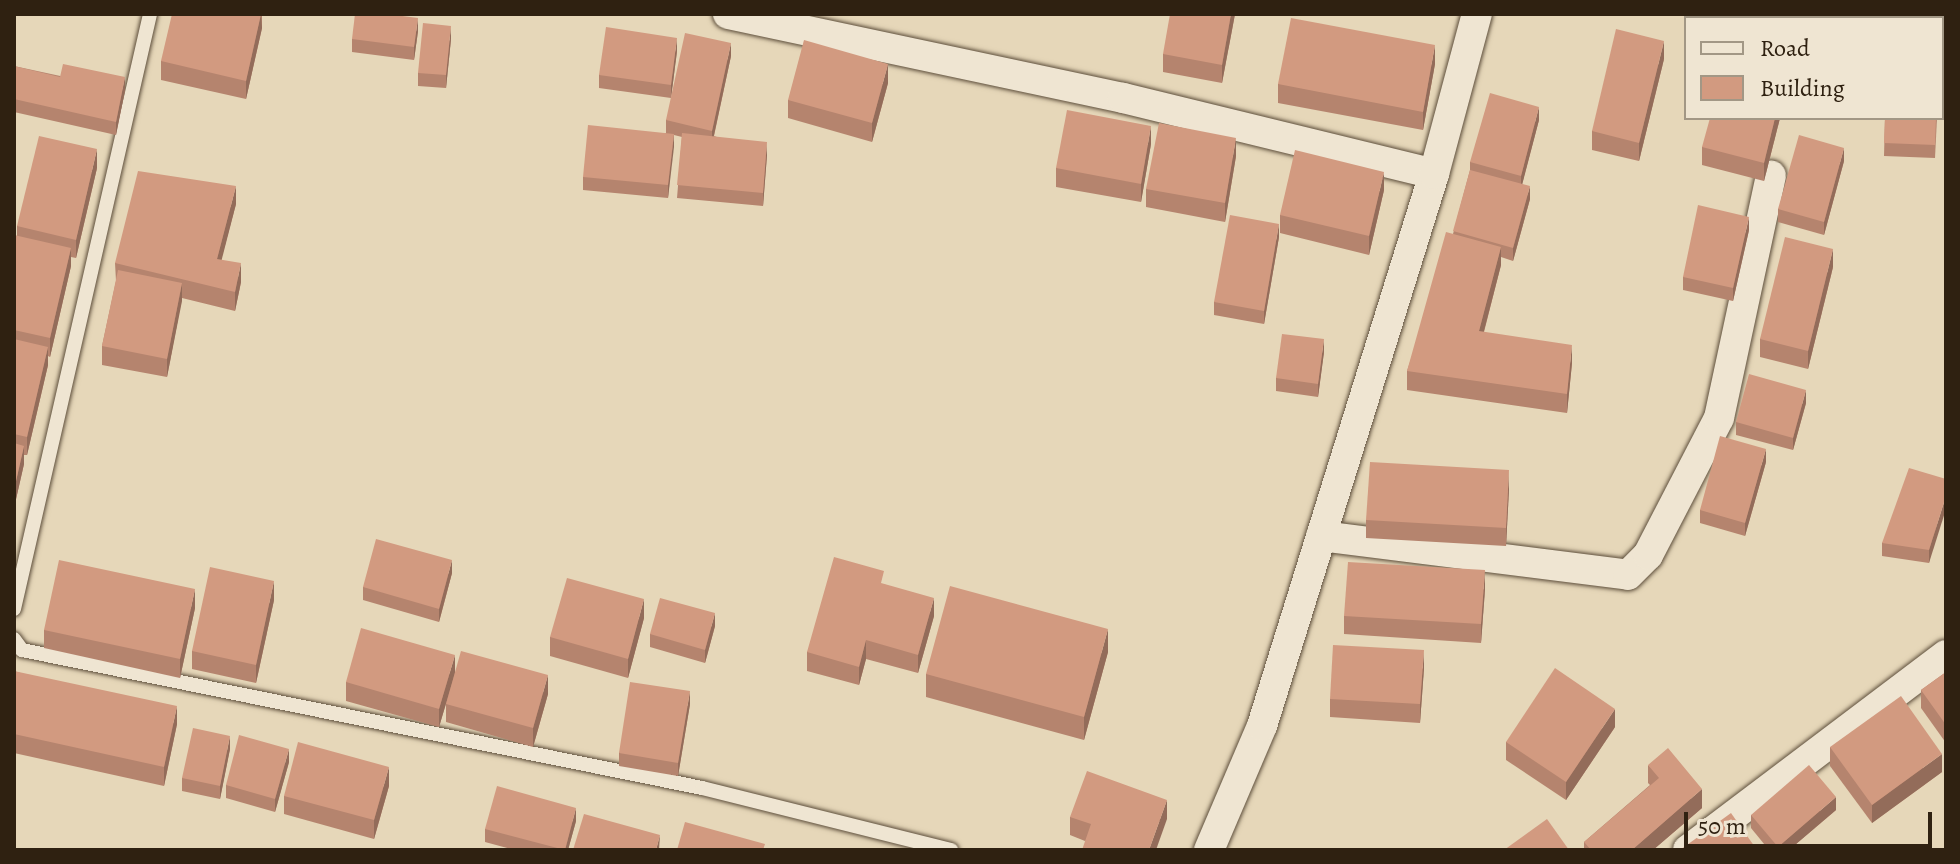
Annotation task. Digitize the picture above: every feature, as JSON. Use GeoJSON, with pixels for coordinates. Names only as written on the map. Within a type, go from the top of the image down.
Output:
{"type":"FeatureCollection","features":[{"type":"Feature","properties":{"kind":"street"},"geometry":{"type":"LineString","coordinates":[[728,14],[786,20],[1434,174]]}},
{"type":"Feature","properties":{"kind":"street"},"geometry":{"type":"LineString","coordinates":[[1209,850],[1262,726],[1434,174],[1477,14]]}},
{"type":"Feature","properties":{"kind":"street"},"geometry":{"type":"LineString","coordinates":[[1321,536],[1628,575],[1648,555],[1719,418],[1771,176]]}},
{"type":"Feature","properties":{"kind":"street"},"geometry":{"type":"LineString","coordinates":[[1688,850],[1946,655]]}},
{"type":"Feature","properties":{"kind":"lane"},"geometry":{"type":"LineString","coordinates":[[14,609],[150,14]]}},
{"type":"Feature","properties":{"kind":"lane"},"geometry":{"type":"LineString","coordinates":[[14,639],[22,650],[702,788],[951,850]]}},
{"type":"Feature","properties":{"kind":"building"},"geometry":{"type":"Polygon","coordinates":[[[172,14],[261,14],[246,81],[161,61],[172,14]]]}},
{"type":"Feature","properties":{"kind":"building"},"geometry":{"type":"Polygon","coordinates":[[[355,14],[418,18],[414,47],[352,39],[355,14]]]}},
{"type":"Feature","properties":{"kind":"building"},"geometry":{"type":"Polygon","coordinates":[[[1170,14],[1231,14],[1222,65],[1163,54],[1170,14]]]}},
{"type":"Feature","properties":{"kind":"building"},"geometry":{"type":"Polygon","coordinates":[[[1291,18],[1435,45],[1423,112],[1278,84],[1291,18]]]}},
{"type":"Feature","properties":{"kind":"building"},"geometry":{"type":"Polygon","coordinates":[[[423,23],[451,26],[446,75],[418,73],[423,23]]]}},
{"type":"Feature","properties":{"kind":"building"},"geometry":{"type":"Polygon","coordinates":[[[606,27],[677,38],[671,85],[599,75],[606,27]]]}},
{"type":"Feature","properties":{"kind":"building"},"geometry":{"type":"Polygon","coordinates":[[[1616,29],[1664,41],[1639,143],[1592,131],[1616,29]]]}},
{"type":"Feature","properties":{"kind":"building"},"geometry":{"type":"Polygon","coordinates":[[[685,33],[731,43],[712,131],[666,120],[685,33]]]}},
{"type":"Feature","properties":{"kind":"building"},"geometry":{"type":"Polygon","coordinates":[[[804,40],[888,64],[872,123],[788,100],[804,40]]]}},
{"type":"Feature","properties":{"kind":"building"},"geometry":{"type":"Polygon","coordinates":[[[63,64],[125,77],[116,122],[14,99],[14,66],[60,77],[63,64]]]}},
{"type":"Feature","properties":{"kind":"building"},"geometry":{"type":"Polygon","coordinates":[[[1490,93],[1539,107],[1521,176],[1470,162],[1490,93]]]}},
{"type":"Feature","properties":{"kind":"building"},"geometry":{"type":"Polygon","coordinates":[[[1067,110],[1151,126],[1141,184],[1056,168],[1067,110]]]}},
{"type":"Feature","properties":{"kind":"building"},"geometry":{"type":"Polygon","coordinates":[[[1709,120],[1775,120],[1764,163],[1702,147],[1709,120]]]}},
{"type":"Feature","properties":{"kind":"building"},"geometry":{"type":"Polygon","coordinates":[[[1885,120],[1936,120],[1935,145],[1884,143],[1885,120]]]}},
{"type":"Feature","properties":{"kind":"building"},"geometry":{"type":"Polygon","coordinates":[[[1159,123],[1236,138],[1225,203],[1146,189],[1159,123]]]}},
{"type":"Feature","properties":{"kind":"building"},"geometry":{"type":"Polygon","coordinates":[[[588,125],[674,134],[668,185],[583,177],[588,125]]]}},
{"type":"Feature","properties":{"kind":"building"},"geometry":{"type":"Polygon","coordinates":[[[682,133],[767,142],[763,193],[677,185],[682,133]]]}},
{"type":"Feature","properties":{"kind":"building"},"geometry":{"type":"Polygon","coordinates":[[[1799,135],[1844,148],[1824,222],[1778,209],[1799,135]]]}},
{"type":"Feature","properties":{"kind":"building"},"geometry":{"type":"Polygon","coordinates":[[[39,136],[97,149],[76,240],[17,226],[39,136]]]}},
{"type":"Feature","properties":{"kind":"building"},"geometry":{"type":"Polygon","coordinates":[[[1295,150],[1384,172],[1369,236],[1280,215],[1295,150]]]}},
{"type":"Feature","properties":{"kind":"building"},"geometry":{"type":"Polygon","coordinates":[[[1470,170],[1530,186],[1513,248],[1453,231],[1470,170]]]}},
{"type":"Feature","properties":{"kind":"building"},"geometry":{"type":"Polygon","coordinates":[[[138,171],[236,186],[217,259],[241,263],[235,292],[115,263],[138,171]]]}},
{"type":"Feature","properties":{"kind":"building"},"geometry":{"type":"Polygon","coordinates":[[[1698,205],[1749,217],[1733,288],[1683,277],[1698,205]]]}},
{"type":"Feature","properties":{"kind":"building"},"geometry":{"type":"Polygon","coordinates":[[[1230,215],[1279,224],[1264,311],[1214,302],[1230,215]]]}},
{"type":"Feature","properties":{"kind":"building"},"geometry":{"type":"Polygon","coordinates":[[[1446,232],[1501,247],[1479,331],[1572,345],[1567,394],[1407,371],[1446,232]]]}},
{"type":"Feature","properties":{"kind":"building"},"geometry":{"type":"Polygon","coordinates":[[[14,235],[71,248],[50,338],[14,330],[14,235]]]}},
{"type":"Feature","properties":{"kind":"building"},"geometry":{"type":"Polygon","coordinates":[[[1785,237],[1833,249],[1808,351],[1760,339],[1785,237]]]}},
{"type":"Feature","properties":{"kind":"building"},"geometry":{"type":"Polygon","coordinates":[[[118,270],[182,283],[167,359],[102,346],[118,270]]]}},
{"type":"Feature","properties":{"kind":"building"},"geometry":{"type":"Polygon","coordinates":[[[1282,334],[1324,339],[1318,384],[1276,378],[1282,334]]]}},
{"type":"Feature","properties":{"kind":"building"},"geometry":{"type":"Polygon","coordinates":[[[14,339],[48,347],[27,437],[14,434],[14,339]]]}},
{"type":"Feature","properties":{"kind":"building"},"geometry":{"type":"Polygon","coordinates":[[[1749,374],[1806,390],[1793,438],[1736,422],[1749,374]]]}},
{"type":"Feature","properties":{"kind":"building"},"geometry":{"type":"Polygon","coordinates":[[[1720,436],[1766,449],[1745,523],[1700,510],[1720,436]]]}},
{"type":"Feature","properties":{"kind":"building"},"geometry":{"type":"Polygon","coordinates":[[[14,443],[24,446],[14,490],[14,443]]]}},
{"type":"Feature","properties":{"kind":"building"},"geometry":{"type":"Polygon","coordinates":[[[1370,462],[1509,470],[1506,528],[1366,520],[1370,462]]]}},
{"type":"Feature","properties":{"kind":"building"},"geometry":{"type":"Polygon","coordinates":[[[1909,468],[1946,479],[1946,496],[1929,550],[1882,543],[1909,468]]]}},
{"type":"Feature","properties":{"kind":"building"},"geometry":{"type":"Polygon","coordinates":[[[376,539],[452,560],[439,609],[363,587],[376,539]]]}},
{"type":"Feature","properties":{"kind":"building"},"geometry":{"type":"Polygon","coordinates":[[[834,557],[884,571],[881,583],[934,598],[918,655],[866,640],[859,667],[807,652],[834,557]]]}},
{"type":"Feature","properties":{"kind":"building"},"geometry":{"type":"Polygon","coordinates":[[[59,560],[195,589],[180,659],[44,630],[59,560]]]}},
{"type":"Feature","properties":{"kind":"building"},"geometry":{"type":"Polygon","coordinates":[[[1348,562],[1485,570],[1481,624],[1344,616],[1348,562]]]}},
{"type":"Feature","properties":{"kind":"building"},"geometry":{"type":"Polygon","coordinates":[[[210,567],[274,581],[256,665],[192,651],[210,567]]]}},
{"type":"Feature","properties":{"kind":"building"},"geometry":{"type":"Polygon","coordinates":[[[567,578],[644,599],[628,659],[550,637],[567,578]]]}},
{"type":"Feature","properties":{"kind":"building"},"geometry":{"type":"Polygon","coordinates":[[[950,586],[1108,629],[1084,717],[926,674],[950,586]]]}},
{"type":"Feature","properties":{"kind":"building"},"geometry":{"type":"Polygon","coordinates":[[[660,598],[715,613],[705,650],[650,634],[660,598]]]}},
{"type":"Feature","properties":{"kind":"building"},"geometry":{"type":"Polygon","coordinates":[[[361,628],[455,655],[439,709],[346,682],[361,628]]]}},
{"type":"Feature","properties":{"kind":"building"},"geometry":{"type":"Polygon","coordinates":[[[1333,645],[1424,650],[1420,704],[1330,699],[1333,645]]]}},
{"type":"Feature","properties":{"kind":"building"},"geometry":{"type":"Polygon","coordinates":[[[461,651],[548,675],[533,728],[446,704],[461,651]]]}},
{"type":"Feature","properties":{"kind":"building"},"geometry":{"type":"Polygon","coordinates":[[[1555,668],[1615,709],[1566,782],[1506,742],[1555,668]]]}},
{"type":"Feature","properties":{"kind":"building"},"geometry":{"type":"Polygon","coordinates":[[[14,671],[177,706],[164,767],[14,734],[14,671]]]}},
{"type":"Feature","properties":{"kind":"building"},"geometry":{"type":"Polygon","coordinates":[[[1946,672],[1946,725],[1921,690],[1946,672]]]}},
{"type":"Feature","properties":{"kind":"building"},"geometry":{"type":"Polygon","coordinates":[[[630,682],[690,691],[678,763],[619,753],[630,682]]]}},
{"type":"Feature","properties":{"kind":"building"},"geometry":{"type":"Polygon","coordinates":[[[1901,696],[1942,754],[1872,805],[1830,747],[1901,696]]]}},
{"type":"Feature","properties":{"kind":"building"},"geometry":{"type":"Polygon","coordinates":[[[193,728],[230,736],[220,786],[182,778],[193,728]]]}},
{"type":"Feature","properties":{"kind":"building"},"geometry":{"type":"Polygon","coordinates":[[[239,735],[289,749],[275,799],[226,785],[239,735]]]}},
{"type":"Feature","properties":{"kind":"building"},"geometry":{"type":"Polygon","coordinates":[[[298,742],[389,767],[374,820],[284,796],[298,742]]]}},
{"type":"Feature","properties":{"kind":"building"},"geometry":{"type":"Polygon","coordinates":[[[1668,748],[1702,789],[1632,850],[1591,850],[1584,842],[1659,778],[1648,765],[1668,748]]]}},
{"type":"Feature","properties":{"kind":"building"},"geometry":{"type":"Polygon","coordinates":[[[1809,765],[1836,797],[1778,847],[1751,815],[1809,765]]]}},
{"type":"Feature","properties":{"kind":"building"},"geometry":{"type":"Polygon","coordinates":[[[1087,771],[1167,800],[1149,850],[1082,850],[1091,824],[1070,817],[1087,771]]]}},
{"type":"Feature","properties":{"kind":"building"},"geometry":{"type":"Polygon","coordinates":[[[497,786],[576,808],[565,850],[485,829],[497,786]]]}},
{"type":"Feature","properties":{"kind":"building"},"geometry":{"type":"Polygon","coordinates":[[[1731,813],[1757,850],[1680,850],[1731,813]]]}},
{"type":"Feature","properties":{"kind":"building"},"geometry":{"type":"Polygon","coordinates":[[[584,814],[660,835],[656,850],[573,850],[584,814]]]}},
{"type":"Feature","properties":{"kind":"building"},"geometry":{"type":"Polygon","coordinates":[[[1547,819],[1569,850],[1504,850],[1547,819]]]}},
{"type":"Feature","properties":{"kind":"building"},"geometry":{"type":"Polygon","coordinates":[[[685,822],[765,844],[763,850],[677,850],[685,822]]]}}]}
